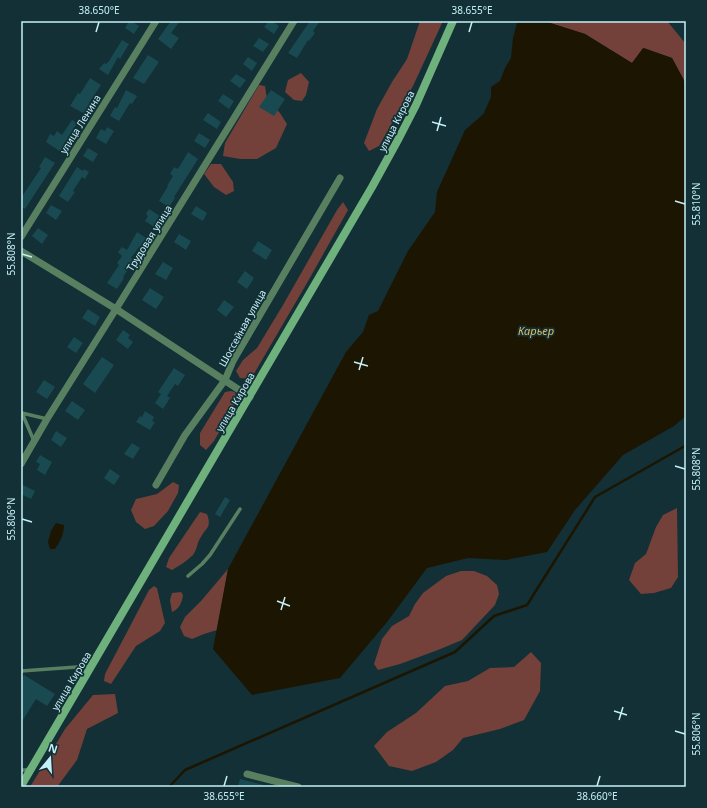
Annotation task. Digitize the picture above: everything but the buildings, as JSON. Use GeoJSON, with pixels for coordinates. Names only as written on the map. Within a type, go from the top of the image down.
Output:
{"type":"FeatureCollection","features":[{"type":"Feature","properties":{"kind":"main road","name":"улица Кирова"},"geometry":{"type":"LineString","coordinates":[[21,786],[250,397],[396,145],[416,105],[453,21]]}},
{"type":"Feature","properties":{"kind":"street","name":"улица Ленина"},"geometry":{"type":"LineString","coordinates":[[21,237],[156,21]]}},
{"type":"Feature","properties":{"kind":"street","name":"Трудовая улица"},"geometry":{"type":"LineString","coordinates":[[21,464],[47,419],[294,21]]}},
{"type":"Feature","properties":{"kind":"street","name":"Шоссейная улица"},"geometry":{"type":"LineString","coordinates":[[156,484],[185,435],[224,380],[233,361],[340,178]]}},
{"type":"Feature","properties":{"kind":"street"},"geometry":{"type":"LineString","coordinates":[[21,251],[116,309],[250,397]]}},
{"type":"Feature","properties":{"kind":"street"},"geometry":{"type":"LineString","coordinates":[[247,774],[288,786],[298,787]]}},
{"type":"Feature","properties":{"kind":"lane"},"geometry":{"type":"LineString","coordinates":[[22,413],[47,419]]}},
{"type":"Feature","properties":{"kind":"lane"},"geometry":{"type":"LineString","coordinates":[[22,413],[34,441]]}},
{"type":"Feature","properties":{"kind":"lane"},"geometry":{"type":"LineString","coordinates":[[188,576],[210,555],[240,509]]}},
{"type":"Feature","properties":{"kind":"lane"},"geometry":{"type":"LineString","coordinates":[[21,671],[92,666]]}},
{"type":"Feature","properties":{"kind":"lane"},"geometry":{"type":"LineString","coordinates":[[21,770],[32,768]]}},
{"type":"Feature","properties":{"kind":"shaded area"},"geometry":{"type":"Polygon","coordinates":[[[420,21],[443,21],[413,86],[379,146],[369,151],[364,143],[377,109],[407,59],[420,21]]]}},
{"type":"Feature","properties":{"kind":"shaded area"},"geometry":{"type":"Polygon","coordinates":[[[544,21],[667,21],[686,44],[686,84],[672,58],[644,48],[632,63],[585,34],[544,21]]]}},
{"type":"Feature","properties":{"kind":"shaded area"},"geometry":{"type":"Polygon","coordinates":[[[301,73],[309,82],[306,95],[302,101],[294,100],[285,92],[288,80],[301,73]]]}},
{"type":"Feature","properties":{"kind":"shaded area"},"geometry":{"type":"Polygon","coordinates":[[[259,85],[265,86],[267,99],[280,113],[287,124],[276,148],[257,159],[240,159],[223,156],[225,143],[259,85]]]}},
{"type":"Feature","properties":{"kind":"shaded area"},"geometry":{"type":"Polygon","coordinates":[[[211,164],[221,164],[233,182],[234,191],[226,195],[214,187],[204,174],[211,164]]]}},
{"type":"Feature","properties":{"kind":"shaded area"},"geometry":{"type":"Polygon","coordinates":[[[343,202],[348,210],[251,379],[240,378],[236,371],[243,360],[257,348],[343,202]]]}},
{"type":"Feature","properties":{"kind":"shaded area"},"geometry":{"type":"Polygon","coordinates":[[[225,392],[235,392],[237,401],[214,441],[206,450],[200,445],[200,433],[225,392]]]}},
{"type":"Feature","properties":{"kind":"shaded area"},"geometry":{"type":"Polygon","coordinates":[[[173,482],[179,485],[178,493],[168,511],[154,526],[145,529],[136,522],[131,510],[136,499],[157,494],[173,482]]]}},
{"type":"Feature","properties":{"kind":"shaded area"},"geometry":{"type":"Polygon","coordinates":[[[677,508],[678,577],[671,588],[654,593],[641,594],[629,580],[635,563],[646,554],[656,527],[663,515],[677,508]]]}},
{"type":"Feature","properties":{"kind":"shaded area"},"geometry":{"type":"Polygon","coordinates":[[[200,512],[207,514],[209,525],[200,539],[193,555],[172,570],[166,567],[169,558],[200,512]]]}},
{"type":"Feature","properties":{"kind":"shaded area"},"geometry":{"type":"Polygon","coordinates":[[[228,569],[217,630],[192,639],[184,636],[180,627],[185,617],[201,601],[228,569]]]}},
{"type":"Feature","properties":{"kind":"shaded area"},"geometry":{"type":"Polygon","coordinates":[[[461,571],[474,571],[487,576],[497,585],[499,594],[495,605],[462,640],[400,664],[378,670],[374,664],[382,639],[392,626],[409,616],[423,593],[446,576],[461,571]]]}},
{"type":"Feature","properties":{"kind":"shaded area"},"geometry":{"type":"Polygon","coordinates":[[[154,586],[157,588],[165,623],[160,631],[136,646],[111,684],[104,681],[105,674],[149,590],[154,586]]]}},
{"type":"Feature","properties":{"kind":"shaded area"},"geometry":{"type":"Polygon","coordinates":[[[181,592],[183,595],[181,603],[177,609],[172,612],[170,600],[172,593],[181,592]]]}},
{"type":"Feature","properties":{"kind":"shaded area"},"geometry":{"type":"Polygon","coordinates":[[[531,652],[541,663],[540,691],[524,720],[500,729],[463,738],[453,750],[436,762],[412,771],[389,766],[374,746],[387,732],[416,713],[445,686],[468,681],[490,668],[514,667],[531,652]]]}},
{"type":"Feature","properties":{"kind":"shaded area"},"geometry":{"type":"Polygon","coordinates":[[[115,694],[118,713],[87,729],[77,760],[57,787],[30,787],[65,729],[93,695],[115,694]]]}},
{"type":"Feature","properties":{"kind":"water","name":"Карьер"},"geometry":{"type":"Polygon","coordinates":[[[519,21],[544,21],[585,34],[632,63],[643,48],[672,58],[686,84],[686,416],[674,426],[623,455],[575,510],[547,552],[506,560],[468,558],[427,568],[387,622],[340,678],[252,695],[213,649],[228,569],[346,352],[363,332],[369,315],[378,311],[408,251],[435,212],[437,192],[465,130],[484,113],[491,97],[491,87],[500,81],[511,58],[513,38],[517,23],[519,21]]]}},
{"type":"Feature","properties":{"kind":"water"},"geometry":{"type":"Polygon","coordinates":[[[56,523],[64,525],[63,532],[55,549],[50,549],[48,542],[51,531],[56,523]]]}},
{"type":"Feature","properties":{"kind":"waterway"},"geometry":{"type":"LineString","coordinates":[[169,787],[185,770],[455,652],[494,616],[527,605],[595,497],[685,446],[686,444]]}}]}
